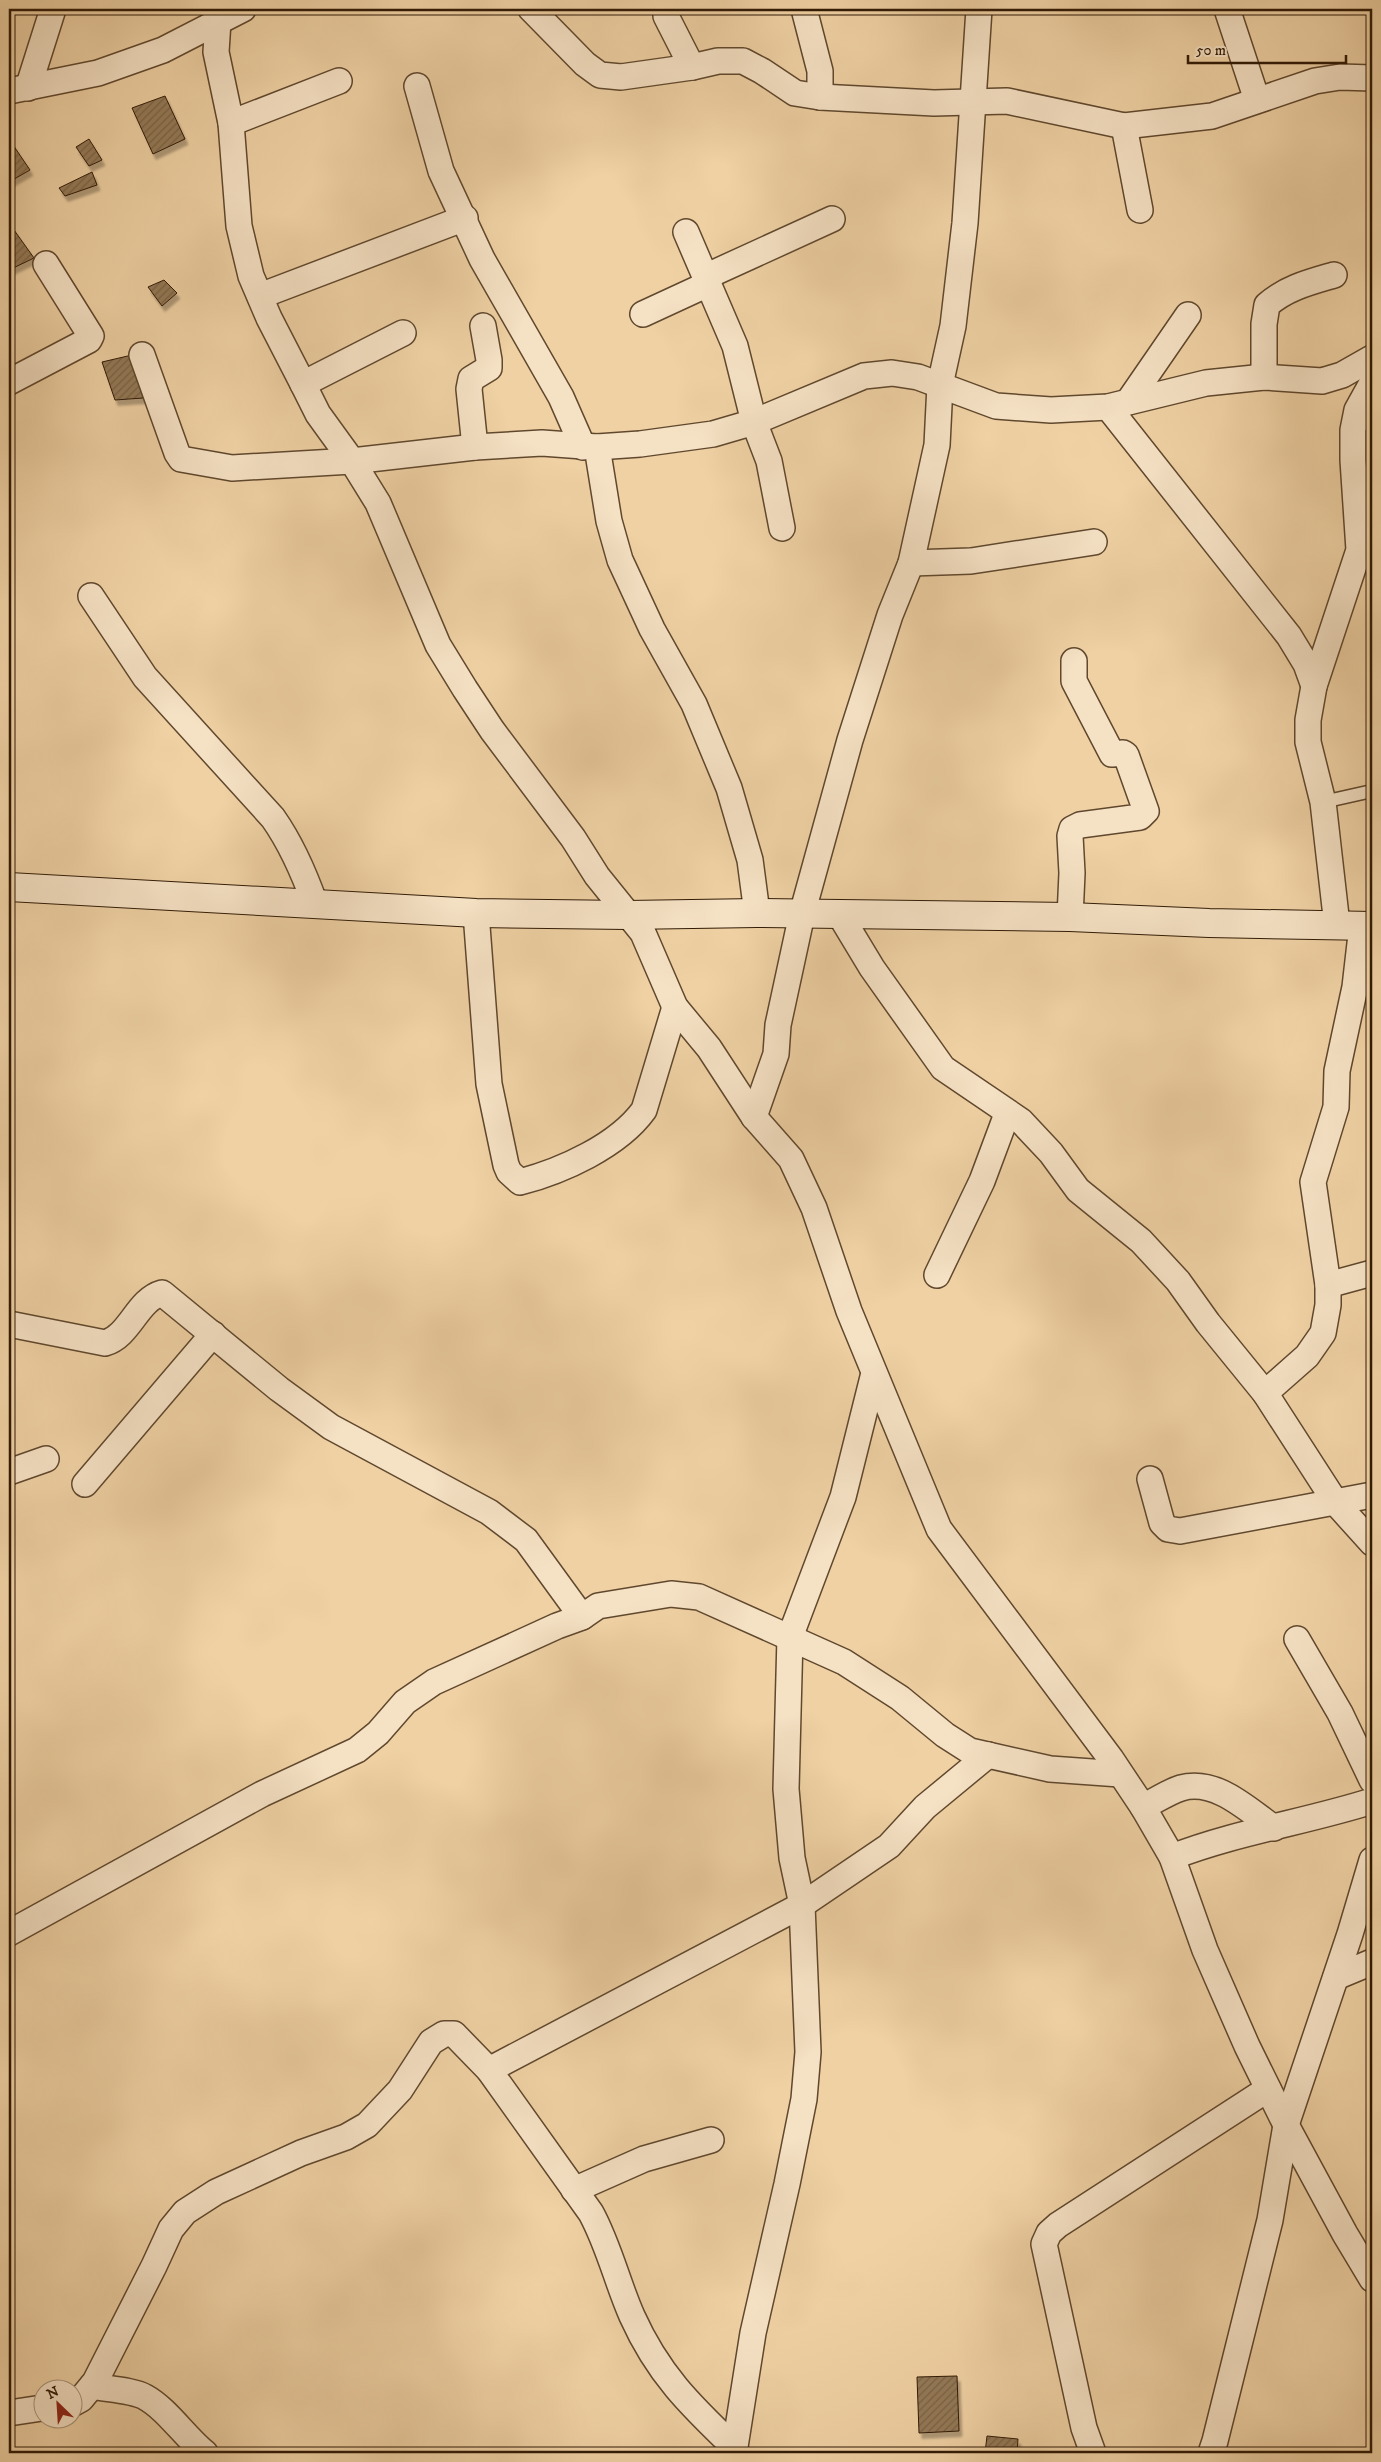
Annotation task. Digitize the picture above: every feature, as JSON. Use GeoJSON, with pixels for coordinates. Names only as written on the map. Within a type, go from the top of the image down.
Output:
{"type":"FeatureCollection","features":[{"type":"Feature","properties":{"kind":"street"},"geometry":{"type":"LineString","coordinates":[[18,90],[53,9]]}},
{"type":"Feature","properties":{"kind":"street"},"geometry":{"type":"LineString","coordinates":[[18,90],[98,72],[163,50],[218,15],[243,9]]}},
{"type":"Feature","properties":{"kind":"street"},"geometry":{"type":"LineString","coordinates":[[531,9],[585,64],[600,75],[621,77],[692,67],[718,60],[742,61],[762,71],[795,93],[820,97],[934,103],[1008,102],[1124,126],[1212,116],[1316,81],[1340,77],[1372,78]]}},
{"type":"Feature","properties":{"kind":"street"},"geometry":{"type":"LineString","coordinates":[[666,9],[666,16],[692,67]]}},
{"type":"Feature","properties":{"kind":"street"},"geometry":{"type":"LineString","coordinates":[[804,9],[820,71],[820,97]]}},
{"type":"Feature","properties":{"kind":"street"},"geometry":{"type":"LineString","coordinates":[[754,1117],[776,1054],[778,1025],[802,914],[853,731],[890,615],[911,563],[937,445],[940,385],[953,326],[965,223],[979,9]]}},
{"type":"Feature","properties":{"kind":"street"},"geometry":{"type":"LineString","coordinates":[[1227,9],[1257,100]]}},
{"type":"Feature","properties":{"kind":"street"},"geometry":{"type":"LineString","coordinates":[[218,15],[216,52],[231,123],[239,226],[251,276],[318,414],[352,461],[378,503],[443,652],[492,730],[627,915],[643,933],[675,1008],[709,1048],[754,1117],[791,1159],[802,1182],[849,1311],[939,1529],[1000,1607],[1143,1807],[1172,1858],[1205,1950],[1268,2089],[1345,2234],[1372,2279]]}},
{"type":"Feature","properties":{"kind":"street"},"geometry":{"type":"LineString","coordinates":[[231,123],[339,81]]}},
{"type":"Feature","properties":{"kind":"street"},"geometry":{"type":"LineString","coordinates":[[417,86],[441,171],[482,259],[590,447],[620,560],[648,621],[694,704],[728,788],[750,860],[756,913]]}},
{"type":"Feature","properties":{"kind":"street"},"geometry":{"type":"LineString","coordinates":[[1124,126],[1140,210]]}},
{"type":"Feature","properties":{"kind":"street"},"geometry":{"type":"LineString","coordinates":[[260,296],[464,218]]}},
{"type":"Feature","properties":{"kind":"street"},"geometry":{"type":"LineString","coordinates":[[643,314],[707,280],[832,219]]}},
{"type":"Feature","properties":{"kind":"street"},"geometry":{"type":"LineString","coordinates":[[686,232],[735,346],[754,422],[769,461],[782,528]]}},
{"type":"Feature","properties":{"kind":"street"},"geometry":{"type":"LineString","coordinates":[[9,382],[89,340],[90,336],[46,264]]}},
{"type":"Feature","properties":{"kind":"street"},"geometry":{"type":"LineString","coordinates":[[1264,377],[1264,324],[1267,304],[1276,297],[1302,284],[1334,275]]}},
{"type":"Feature","properties":{"kind":"street"},"geometry":{"type":"LineString","coordinates":[[1118,404],[1188,315]]}},
{"type":"Feature","properties":{"kind":"street"},"geometry":{"type":"LineString","coordinates":[[475,447],[469,389],[471,379],[489,368],[483,326]]}},
{"type":"Feature","properties":{"kind":"street"},"geometry":{"type":"LineString","coordinates":[[303,384],[403,333]]}},
{"type":"Feature","properties":{"kind":"street"},"geometry":{"type":"LineString","coordinates":[[142,355],[177,453],[181,458],[232,468],[352,461],[475,447],[542,443],[590,447],[713,434],[754,422],[864,376],[892,373],[918,377],[996,406],[1051,410],[1118,404],[1206,383],[1264,377],[1322,381],[1342,375],[1372,358]]}},
{"type":"Feature","properties":{"kind":"street"},"geometry":{"type":"LineString","coordinates":[[1265,1393],[1307,1356],[1323,1333],[1328,1305],[1328,1285],[1314,1182],[1336,1107],[1338,1072],[1355,987],[1357,926],[1308,742],[1308,720],[1314,686],[1360,550],[1353,460],[1353,430],[1357,410],[1372,383]]}},
{"type":"Feature","properties":{"kind":"street"},"geometry":{"type":"LineString","coordinates":[[1118,404],[1288,636],[1306,664],[1314,686]]}},
{"type":"Feature","properties":{"kind":"street"},"geometry":{"type":"LineString","coordinates":[[911,563],[971,561],[1094,542]]}},
{"type":"Feature","properties":{"kind":"street"},"geometry":{"type":"LineString","coordinates":[[91,596],[145,677],[273,818],[289,842],[303,871],[315,904]]}},
{"type":"Feature","properties":{"kind":"street"},"geometry":{"type":"LineString","coordinates":[[1070,917],[1072,874],[1070,836],[1072,829],[1080,825],[1140,817],[1146,811],[1126,755],[1124,753],[1112,754],[1082,699],[1074,681],[1074,661]]}},
{"type":"Feature","properties":{"kind":"street"},"geometry":{"type":"LineString","coordinates":[[9,887],[476,913],[627,915],[756,913],[1070,917],[1209,923],[1357,926]]}},
{"type":"Feature","properties":{"kind":"street"},"geometry":{"type":"LineString","coordinates":[[476,913],[489,1084],[506,1165],[509,1172],[520,1182],[550,1174],[586,1156],[625,1132],[636,1122],[644,1110],[675,1008]]}},
{"type":"Feature","properties":{"kind":"street"},"geometry":{"type":"LineString","coordinates":[[840,915],[872,968],[943,1068],[978,1090],[1008,1114],[1021,1121],[1035,1135],[1078,1190],[1148,1248],[1178,1281],[1208,1323],[1265,1393],[1336,1502],[1372,1543]]}},
{"type":"Feature","properties":{"kind":"street"},"geometry":{"type":"LineString","coordinates":[[937,1275],[982,1181],[1008,1114]]}},
{"type":"Feature","properties":{"kind":"street"},"geometry":{"type":"LineString","coordinates":[[1328,1285],[1372,1273]]}},
{"type":"Feature","properties":{"kind":"street"},"geometry":{"type":"LineString","coordinates":[[9,1324],[104,1343],[122,1332],[150,1300],[162,1294],[214,1334],[279,1389],[331,1427],[490,1512],[526,1540],[582,1617]]}},
{"type":"Feature","properties":{"kind":"street"},"geometry":{"type":"LineString","coordinates":[[85,1484],[214,1334]]}},
{"type":"Feature","properties":{"kind":"street"},"geometry":{"type":"LineString","coordinates":[[734,2451],[754,2333],[788,2184],[804,2099],[808,2052],[802,1904],[792,1858],[786,1789],[790,1637],[843,1497],[874,1373]]}},
{"type":"Feature","properties":{"kind":"street"},"geometry":{"type":"LineString","coordinates":[[9,1472],[46,1459]]}},
{"type":"Feature","properties":{"kind":"street"},"geometry":{"type":"LineString","coordinates":[[1150,1479],[1162,1523],[1168,1529],[1180,1531],[1372,1495]]}},
{"type":"Feature","properties":{"kind":"street"},"geometry":{"type":"LineString","coordinates":[[9,1933],[262,1794],[357,1750],[378,1733],[405,1702],[434,1682],[557,1626],[582,1617],[598,1606],[671,1594],[699,1598],[844,1662],[900,1698],[945,1735],[970,1750],[1050,1769],[1120,1774]]}},
{"type":"Feature","properties":{"kind":"street"},"geometry":{"type":"LineString","coordinates":[[1297,1639],[1340,1713],[1372,1780]]}},
{"type":"Feature","properties":{"kind":"street"},"geometry":{"type":"LineString","coordinates":[[489,2070],[802,1904],[889,1846],[925,1807],[988,1755]]}},
{"type":"Feature","properties":{"kind":"street"},"geometry":{"type":"LineString","coordinates":[[1143,1807],[1182,1788],[1197,1787],[1218,1791],[1274,1828]]}},
{"type":"Feature","properties":{"kind":"street"},"geometry":{"type":"LineString","coordinates":[[1172,1858],[1206,1844],[1325,1816],[1372,1801]]}},
{"type":"Feature","properties":{"kind":"street"},"geometry":{"type":"LineString","coordinates":[[1211,2453],[1216,2441],[1270,2220],[1286,2125],[1336,1977],[1372,1860]]}},
{"type":"Feature","properties":{"kind":"street"},"geometry":{"type":"LineString","coordinates":[[1336,1977],[1372,1962]]}},
{"type":"Feature","properties":{"kind":"street"},"geometry":{"type":"LineString","coordinates":[[82,2398],[92,2386],[171,2229],[185,2212],[216,2192],[300,2153],[346,2137],[367,2125],[400,2090],[431,2042],[444,2034],[454,2034],[489,2070],[574,2190],[604,2237],[631,2314],[657,2365],[683,2398],[734,2451]]}},
{"type":"Feature","properties":{"kind":"street"},"geometry":{"type":"LineString","coordinates":[[1093,2453],[1084,2428],[1044,2244],[1049,2233],[1058,2225],[1268,2089]]}},
{"type":"Feature","properties":{"kind":"street"},"geometry":{"type":"LineString","coordinates":[[574,2190],[644,2159],[711,2140]]}},
{"type":"Feature","properties":{"kind":"street"},"geometry":{"type":"LineString","coordinates":[[92,2386],[144,2396],[158,2406],[191,2442],[204,2453]]}},
{"type":"Feature","properties":{"kind":"street"},"geometry":{"type":"LineString","coordinates":[[9,2413],[32,2410]]}},
{"type":"Feature","properties":{"kind":"lane"},"geometry":{"type":"LineString","coordinates":[[1323,802],[1372,791]]}},
{"type":"Feature","properties":{"kind":"building"},"geometry":{"type":"Polygon","coordinates":[[[165,96],[185,139],[153,154],[132,108],[165,96]]]}},
{"type":"Feature","properties":{"kind":"building"},"geometry":{"type":"Polygon","coordinates":[[[9,139],[30,170],[9,182],[9,139]]]}},
{"type":"Feature","properties":{"kind":"building"},"geometry":{"type":"Polygon","coordinates":[[[89,139],[102,160],[89,166],[76,147],[89,139]]]}},
{"type":"Feature","properties":{"kind":"building"},"geometry":{"type":"Polygon","coordinates":[[[92,172],[97,185],[65,196],[59,188],[92,172]]]}},
{"type":"Feature","properties":{"kind":"building"},"geometry":{"type":"Polygon","coordinates":[[[9,223],[34,258],[9,270],[9,223]]]}},
{"type":"Feature","properties":{"kind":"building"},"geometry":{"type":"Polygon","coordinates":[[[164,280],[177,293],[162,306],[148,287],[164,280]]]}},
{"type":"Feature","properties":{"kind":"building"},"geometry":{"type":"Polygon","coordinates":[[[132,355],[143,398],[115,400],[102,362],[132,355]]]}},
{"type":"Feature","properties":{"kind":"building"},"geometry":{"type":"Polygon","coordinates":[[[957,2376],[959,2431],[919,2433],[917,2377],[957,2376]]]}},
{"type":"Feature","properties":{"kind":"building"},"geometry":{"type":"Polygon","coordinates":[[[987,2436],[1018,2439],[1017,2453],[985,2453],[987,2436]]]}}]}
